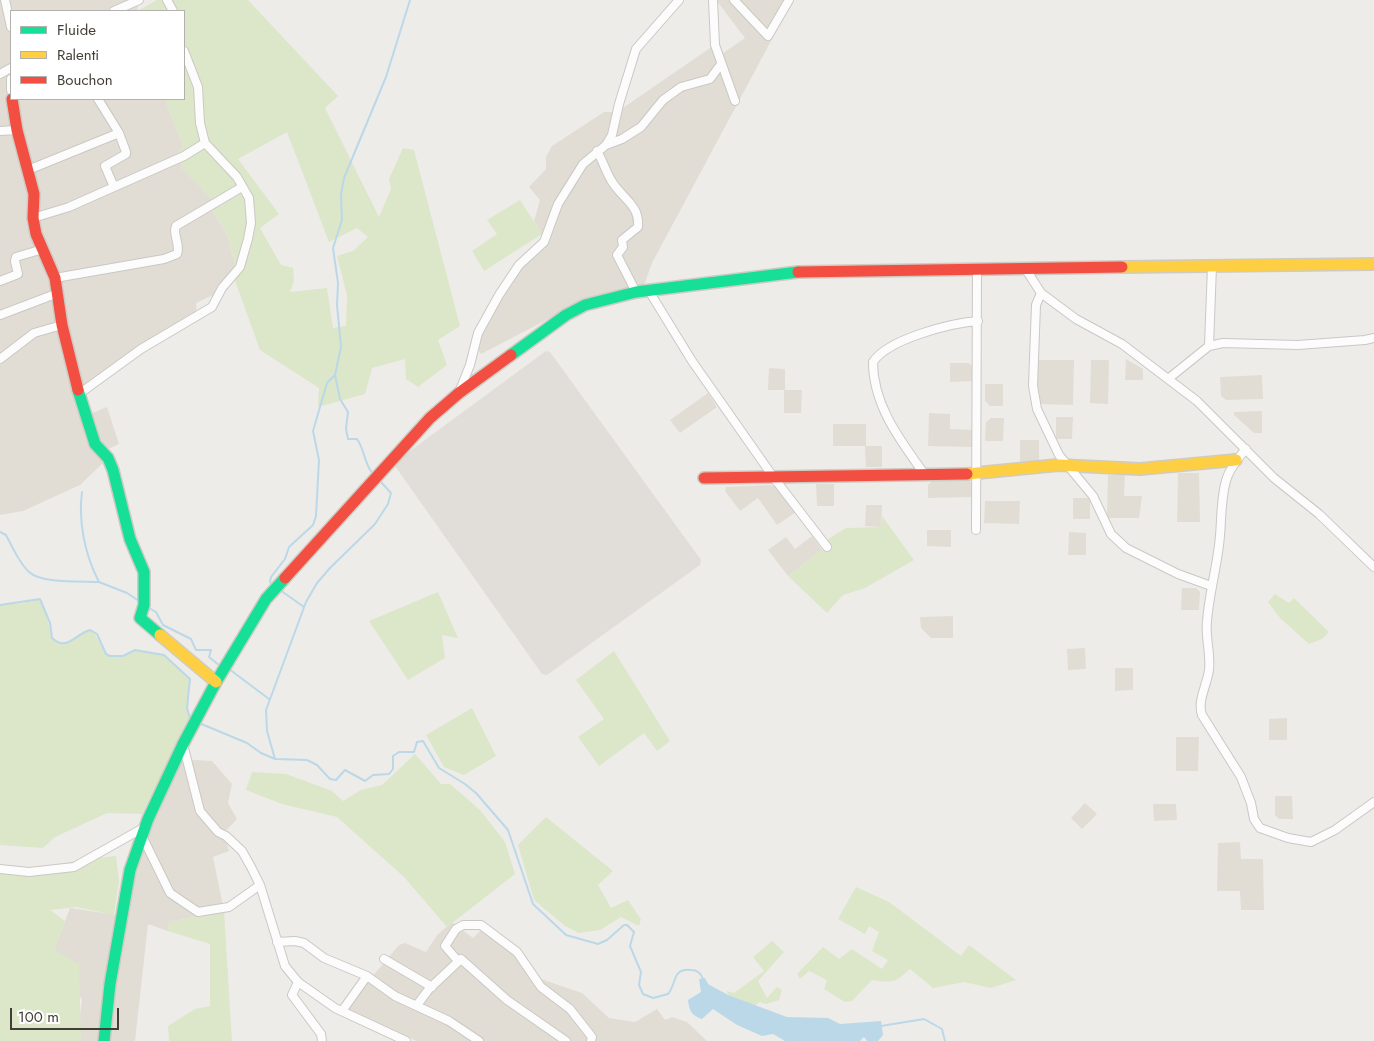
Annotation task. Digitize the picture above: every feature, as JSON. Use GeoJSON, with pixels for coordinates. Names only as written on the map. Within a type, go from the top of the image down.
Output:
{"type":"FeatureCollection","features":[{"type":"Feature","properties":{"kind":"street"},"geometry":{"type":"LineString","coordinates":[[5,0],[10,23]]}},
{"type":"Feature","properties":{"kind":"street"},"geometry":{"type":"LineString","coordinates":[[116,10],[139,0]]}},
{"type":"Feature","properties":{"kind":"street"},"geometry":{"type":"LineString","coordinates":[[606,145],[615,127],[619,104],[636,49],[679,0]]}},
{"type":"Feature","properties":{"kind":"street"},"geometry":{"type":"LineString","coordinates":[[714,0],[715,45],[735,100]]}},
{"type":"Feature","properties":{"kind":"street"},"geometry":{"type":"LineString","coordinates":[[734,0],[768,36],[789,0]]}},
{"type":"Feature","properties":{"kind":"street"},"geometry":{"type":"LineString","coordinates":[[79,394],[141,349],[212,307],[222,288],[240,267],[248,239],[252,208],[249,198],[237,178],[205,143],[200,123],[198,87],[185,54]]}},
{"type":"Feature","properties":{"kind":"street"},"geometry":{"type":"LineString","coordinates":[[459,393],[470,365],[478,334],[499,295],[519,265],[544,242],[558,204],[583,164],[596,151],[622,139],[641,127],[663,100],[681,87],[710,79],[721,64]]}},
{"type":"Feature","properties":{"kind":"street"},"geometry":{"type":"LineString","coordinates":[[12,100],[17,130],[34,194],[33,218],[36,234],[55,278],[62,325],[79,394],[95,444],[110,464],[130,539],[144,572],[144,605],[140,618],[216,682]]}},
{"type":"Feature","properties":{"kind":"street"},"geometry":{"type":"LineString","coordinates":[[99,100],[119,133],[126,154],[105,166],[114,187]]}},
{"type":"Feature","properties":{"kind":"street"},"geometry":{"type":"LineString","coordinates":[[0,131],[17,130]]}},
{"type":"Feature","properties":{"kind":"street"},"geometry":{"type":"LineString","coordinates":[[28,170],[119,133]]}},
{"type":"Feature","properties":{"kind":"street"},"geometry":{"type":"LineString","coordinates":[[33,218],[69,207],[184,156],[205,143]]}},
{"type":"Feature","properties":{"kind":"street"},"geometry":{"type":"LineString","coordinates":[[596,151],[604,163],[611,180],[634,206],[638,219],[638,227],[622,240],[624,247],[617,255],[636,292]]}},
{"type":"Feature","properties":{"kind":"street"},"geometry":{"type":"LineString","coordinates":[[55,278],[164,259],[177,254],[179,250],[174,232],[176,226],[242,186]]}},
{"type":"Feature","properties":{"kind":"street"},"geometry":{"type":"LineString","coordinates":[[0,281],[18,274],[16,257],[43,249]]}},
{"type":"Feature","properties":{"kind":"street"},"geometry":{"type":"LineString","coordinates":[[104,1041],[110,984],[130,870],[144,832],[183,744],[196,723],[216,682],[266,599],[430,418],[459,393],[566,315],[584,305],[636,292],[802,272],[978,268],[1374,264]]}},
{"type":"Feature","properties":{"kind":"street"},"geometry":{"type":"LineString","coordinates":[[1209,346],[1212,266]]}},
{"type":"Feature","properties":{"kind":"street"},"geometry":{"type":"LineString","coordinates":[[976,530],[978,268]]}},
{"type":"Feature","properties":{"kind":"street"},"geometry":{"type":"LineString","coordinates":[[1025,268],[1041,293],[1076,319],[1122,344],[1197,401],[1274,478],[1320,514],[1374,567]]}},
{"type":"Feature","properties":{"kind":"street"},"geometry":{"type":"LineString","coordinates":[[649,290],[692,362],[774,478],[827,547]]}},
{"type":"Feature","properties":{"kind":"street"},"geometry":{"type":"LineString","coordinates":[[1041,293],[1036,305],[1033,386],[1037,409],[1066,465],[1093,496],[1111,534],[1126,548],[1178,574],[1211,586]]}},
{"type":"Feature","properties":{"kind":"street"},"geometry":{"type":"LineString","coordinates":[[0,315],[58,294]]}},
{"type":"Feature","properties":{"kind":"street"},"geometry":{"type":"LineString","coordinates":[[925,475],[885,413],[874,383],[873,362],[881,352],[933,329],[978,321]]}},
{"type":"Feature","properties":{"kind":"street"},"geometry":{"type":"LineString","coordinates":[[0,359],[19,342],[34,333],[62,325]]}},
{"type":"Feature","properties":{"kind":"street"},"geometry":{"type":"LineString","coordinates":[[1168,379],[1209,346],[1223,343],[1298,345],[1374,338]]}},
{"type":"Feature","properties":{"kind":"street"},"geometry":{"type":"LineString","coordinates":[[1246,449],[1236,460],[1226,480],[1219,548],[1206,623],[1209,671],[1199,707],[1202,715],[1241,777],[1257,825],[1288,838],[1311,842],[1335,830],[1374,802]]}},
{"type":"Feature","properties":{"kind":"street"},"geometry":{"type":"LineString","coordinates":[[704,478],[977,474],[1066,465],[1140,469],[1236,460]]}},
{"type":"Feature","properties":{"kind":"street"},"geometry":{"type":"LineString","coordinates":[[183,744],[200,811],[208,822],[242,851],[260,885],[284,966],[298,982],[342,1011],[406,1041]]}},
{"type":"Feature","properties":{"kind":"street"},"geometry":{"type":"LineString","coordinates":[[0,869],[29,872],[74,867],[144,832]]}},
{"type":"Feature","properties":{"kind":"street"},"geometry":{"type":"LineString","coordinates":[[144,832],[170,893],[198,912],[229,907],[260,885]]}},
{"type":"Feature","properties":{"kind":"street"},"geometry":{"type":"LineString","coordinates":[[458,961],[445,946],[456,930],[463,925],[481,925],[517,952],[541,987],[570,1009],[592,1037],[591,1041]]}},
{"type":"Feature","properties":{"kind":"street"},"geometry":{"type":"LineString","coordinates":[[277,942],[295,941],[304,943],[324,958],[367,976],[395,996],[449,1021],[479,1041]]}},
{"type":"Feature","properties":{"kind":"street"},"geometry":{"type":"LineString","coordinates":[[384,960],[432,986]]}},
{"type":"Feature","properties":{"kind":"street"},"geometry":{"type":"LineString","coordinates":[[417,1005],[432,986],[458,961],[463,960],[508,1000],[566,1041]]}},
{"type":"Feature","properties":{"kind":"street"},"geometry":{"type":"LineString","coordinates":[[342,1011],[367,976]]}},
{"type":"Feature","properties":{"kind":"street"},"geometry":{"type":"LineString","coordinates":[[298,982],[292,995],[321,1034],[322,1041]]}},
{"type":"Feature","properties":{"kind":"shaded area"},"geometry":{"type":"Polygon","coordinates":[[[0,0],[139,0],[137,10],[10,10],[10,100],[165,100],[183,147],[182,168],[213,200],[210,208],[228,236],[236,271],[226,289],[196,303],[197,317],[167,333],[84,392],[90,414],[107,407],[119,444],[101,452],[104,462],[80,485],[23,511],[0,515],[0,0]]]}},
{"type":"Feature","properties":{"kind":"shaded area"},"geometry":{"type":"Polygon","coordinates":[[[716,0],[793,0],[652,263],[643,288],[583,301],[481,354],[473,341],[498,299],[511,283],[518,268],[547,243],[534,221],[540,200],[529,187],[546,169],[546,157],[552,146],[604,112],[617,112],[710,48],[716,48],[719,56],[745,38],[716,0]]]}},
{"type":"Feature","properties":{"kind":"shaded area"},"geometry":{"type":"Polygon","coordinates":[[[546,351],[550,352],[701,560],[700,565],[547,675],[542,674],[395,466],[395,462],[546,351]]]}},
{"type":"Feature","properties":{"kind":"shaded area"},"geometry":{"type":"Polygon","coordinates":[[[1126,359],[1143,369],[1143,380],[1125,380],[1126,359]]]}},
{"type":"Feature","properties":{"kind":"shaded area"},"geometry":{"type":"Polygon","coordinates":[[[1038,360],[1074,360],[1073,405],[1037,404],[1038,360]]]}},
{"type":"Feature","properties":{"kind":"shaded area"},"geometry":{"type":"Polygon","coordinates":[[[1091,360],[1109,360],[1108,404],[1090,403],[1091,360]]]}},
{"type":"Feature","properties":{"kind":"shaded area"},"geometry":{"type":"Polygon","coordinates":[[[950,363],[969,363],[972,366],[973,381],[950,382],[950,363]]]}},
{"type":"Feature","properties":{"kind":"shaded area"},"geometry":{"type":"Polygon","coordinates":[[[769,368],[785,369],[785,390],[802,390],[801,413],[784,413],[784,390],[768,390],[769,368]]]}},
{"type":"Feature","properties":{"kind":"shaded area"},"geometry":{"type":"Polygon","coordinates":[[[1262,375],[1263,399],[1226,400],[1221,396],[1220,377],[1262,375]]]}},
{"type":"Feature","properties":{"kind":"shaded area"},"geometry":{"type":"Polygon","coordinates":[[[985,384],[1003,384],[1003,406],[990,406],[985,401],[985,384]]]}},
{"type":"Feature","properties":{"kind":"shaded area"},"geometry":{"type":"Polygon","coordinates":[[[708,393],[717,407],[680,433],[670,420],[708,393]]]}},
{"type":"Feature","properties":{"kind":"shaded area"},"geometry":{"type":"Polygon","coordinates":[[[1262,411],[1262,433],[1254,433],[1234,415],[1234,412],[1262,411]]]}},
{"type":"Feature","properties":{"kind":"shaded area"},"geometry":{"type":"Polygon","coordinates":[[[929,413],[950,414],[950,429],[973,430],[972,447],[928,446],[929,413]]]}},
{"type":"Feature","properties":{"kind":"shaded area"},"geometry":{"type":"Polygon","coordinates":[[[1056,417],[1073,417],[1072,439],[1056,439],[1056,417]]]}},
{"type":"Feature","properties":{"kind":"shaded area"},"geometry":{"type":"Polygon","coordinates":[[[991,418],[1004,418],[1003,441],[985,441],[986,422],[991,418]]]}},
{"type":"Feature","properties":{"kind":"shaded area"},"geometry":{"type":"Polygon","coordinates":[[[833,424],[866,424],[866,446],[882,446],[882,467],[866,467],[865,446],[833,446],[833,424]]]}},
{"type":"Feature","properties":{"kind":"shaded area"},"geometry":{"type":"Polygon","coordinates":[[[1020,440],[1039,440],[1039,462],[1020,463],[1020,440]]]}},
{"type":"Feature","properties":{"kind":"shaded area"},"geometry":{"type":"Polygon","coordinates":[[[1178,473],[1199,473],[1200,522],[1177,522],[1178,473]]]}},
{"type":"Feature","properties":{"kind":"shaded area"},"geometry":{"type":"Polygon","coordinates":[[[1108,475],[1125,475],[1124,496],[1142,496],[1139,518],[1107,518],[1108,475]]]}},
{"type":"Feature","properties":{"kind":"shaded area"},"geometry":{"type":"Polygon","coordinates":[[[969,480],[972,484],[973,497],[928,498],[928,485],[932,481],[969,480]]]}},
{"type":"Feature","properties":{"kind":"shaded area"},"geometry":{"type":"Polygon","coordinates":[[[816,484],[834,484],[834,506],[817,506],[816,484]]]}},
{"type":"Feature","properties":{"kind":"shaded area"},"geometry":{"type":"Polygon","coordinates":[[[771,485],[778,488],[796,512],[777,525],[758,498],[740,511],[725,491],[726,487],[771,485]]]}},
{"type":"Feature","properties":{"kind":"shaded area"},"geometry":{"type":"Polygon","coordinates":[[[1073,498],[1090,498],[1090,519],[1073,519],[1073,498]]]}},
{"type":"Feature","properties":{"kind":"shaded area"},"geometry":{"type":"Polygon","coordinates":[[[985,501],[1020,501],[1019,524],[984,523],[985,501]]]}},
{"type":"Feature","properties":{"kind":"shaded area"},"geometry":{"type":"Polygon","coordinates":[[[866,505],[882,505],[881,527],[865,526],[866,505]]]}},
{"type":"Feature","properties":{"kind":"shaded area"},"geometry":{"type":"Polygon","coordinates":[[[927,530],[951,530],[951,547],[927,546],[927,530]]]}},
{"type":"Feature","properties":{"kind":"shaded area"},"geometry":{"type":"Polygon","coordinates":[[[1069,532],[1086,533],[1086,555],[1068,555],[1069,532]]]}},
{"type":"Feature","properties":{"kind":"shaded area"},"geometry":{"type":"Polygon","coordinates":[[[812,536],[822,550],[788,576],[768,550],[786,537],[795,549],[812,536]]]}},
{"type":"Feature","properties":{"kind":"shaded area"},"geometry":{"type":"Polygon","coordinates":[[[1182,588],[1196,588],[1200,592],[1199,610],[1181,610],[1182,588]]]}},
{"type":"Feature","properties":{"kind":"shaded area"},"geometry":{"type":"Polygon","coordinates":[[[953,616],[953,638],[931,638],[921,628],[920,617],[953,616]]]}},
{"type":"Feature","properties":{"kind":"shaded area"},"geometry":{"type":"Polygon","coordinates":[[[1085,648],[1086,669],[1068,670],[1067,649],[1085,648]]]}},
{"type":"Feature","properties":{"kind":"shaded area"},"geometry":{"type":"Polygon","coordinates":[[[1115,668],[1133,668],[1133,690],[1115,691],[1115,668]]]}},
{"type":"Feature","properties":{"kind":"shaded area"},"geometry":{"type":"Polygon","coordinates":[[[1287,718],[1287,740],[1269,740],[1269,719],[1287,718]]]}},
{"type":"Feature","properties":{"kind":"shaded area"},"geometry":{"type":"Polygon","coordinates":[[[1176,737],[1199,737],[1198,771],[1176,771],[1176,737]]]}},
{"type":"Feature","properties":{"kind":"shaded area"},"geometry":{"type":"Polygon","coordinates":[[[180,759],[212,761],[232,784],[228,803],[237,819],[224,833],[229,851],[213,857],[224,911],[169,922],[168,931],[148,924],[135,1041],[81,1041],[79,1021],[82,1000],[54,950],[70,908],[123,916],[131,870],[180,759]]]}},
{"type":"Feature","properties":{"kind":"shaded area"},"geometry":{"type":"Polygon","coordinates":[[[1275,796],[1292,796],[1293,819],[1279,819],[1275,815],[1275,796]]]}},
{"type":"Feature","properties":{"kind":"shaded area"},"geometry":{"type":"Polygon","coordinates":[[[1085,803],[1097,814],[1082,829],[1071,818],[1085,803]]]}},
{"type":"Feature","properties":{"kind":"shaded area"},"geometry":{"type":"Polygon","coordinates":[[[1153,804],[1176,804],[1177,820],[1154,821],[1153,804]]]}},
{"type":"Feature","properties":{"kind":"shaded area"},"geometry":{"type":"Polygon","coordinates":[[[1240,842],[1241,859],[1263,859],[1264,910],[1241,910],[1240,891],[1217,891],[1218,843],[1240,842]]]}},
{"type":"Feature","properties":{"kind":"shaded area"},"geometry":{"type":"Polygon","coordinates":[[[452,922],[473,938],[483,928],[521,957],[535,977],[582,993],[609,1018],[635,1022],[657,1009],[665,1020],[672,1017],[687,1022],[707,1041],[417,1041],[346,1011],[354,998],[399,945],[405,943],[426,952],[437,935],[452,922]]]}},
{"type":"Feature","properties":{"kind":"green space"},"geometry":{"type":"Polygon","coordinates":[[[157,0],[248,0],[338,96],[325,108],[379,217],[391,189],[389,179],[403,148],[414,150],[460,326],[438,340],[447,365],[418,387],[406,379],[405,359],[372,368],[365,394],[318,407],[319,388],[260,350],[233,275],[236,271],[228,236],[210,208],[213,200],[182,168],[177,151],[183,147],[165,100],[185,100],[185,10],[140,10],[157,0]],[[287,132],[238,159],[279,214],[260,228],[281,265],[293,268],[294,281],[290,292],[327,288],[333,328],[346,326],[347,295],[337,256],[353,251],[368,237],[357,228],[329,242],[287,132]]]}},
{"type":"Feature","properties":{"kind":"green space"},"geometry":{"type":"Polygon","coordinates":[[[520,200],[542,234],[484,271],[472,251],[497,234],[487,220],[520,200]]]}},
{"type":"Feature","properties":{"kind":"green space"},"geometry":{"type":"Polygon","coordinates":[[[882,516],[914,560],[865,588],[843,595],[827,613],[788,576],[822,550],[830,549],[825,541],[846,528],[881,527],[882,516]]]}},
{"type":"Feature","properties":{"kind":"green space"},"geometry":{"type":"Polygon","coordinates":[[[438,592],[458,638],[442,635],[445,658],[408,680],[369,621],[438,592]]]}},
{"type":"Feature","properties":{"kind":"green space"},"geometry":{"type":"Polygon","coordinates":[[[1275,594],[1289,603],[1294,598],[1329,632],[1322,639],[1309,644],[1280,618],[1268,602],[1275,594]]]}},
{"type":"Feature","properties":{"kind":"green space"},"geometry":{"type":"Polygon","coordinates":[[[33,599],[40,599],[43,604],[52,638],[57,642],[68,643],[84,631],[93,631],[106,654],[110,656],[123,656],[135,650],[164,655],[190,679],[187,708],[190,719],[142,814],[107,813],[55,837],[43,848],[0,845],[0,605],[23,603],[33,599]]]}},
{"type":"Feature","properties":{"kind":"green space"},"geometry":{"type":"Polygon","coordinates":[[[614,651],[670,741],[657,751],[644,733],[599,766],[578,737],[604,719],[576,680],[614,651]]]}},
{"type":"Feature","properties":{"kind":"green space"},"geometry":{"type":"Polygon","coordinates":[[[472,708],[496,756],[464,775],[444,767],[426,735],[472,708]]]}},
{"type":"Feature","properties":{"kind":"green space"},"geometry":{"type":"Polygon","coordinates":[[[415,754],[441,784],[450,784],[480,810],[505,842],[515,874],[447,927],[404,877],[337,817],[282,804],[246,790],[252,772],[286,774],[332,791],[343,801],[361,790],[382,785],[415,754]]]}},
{"type":"Feature","properties":{"kind":"green space"},"geometry":{"type":"Polygon","coordinates":[[[546,817],[613,871],[598,885],[611,908],[628,900],[641,919],[639,926],[621,917],[600,930],[579,933],[565,926],[534,900],[518,845],[546,817]]]}},
{"type":"Feature","properties":{"kind":"green space"},"geometry":{"type":"Polygon","coordinates":[[[116,856],[119,881],[114,915],[76,907],[50,910],[65,921],[54,950],[79,964],[81,1041],[0,1041],[0,871],[116,856]]]}},
{"type":"Feature","properties":{"kind":"green space"},"geometry":{"type":"Polygon","coordinates":[[[856,887],[889,902],[961,956],[969,945],[1016,980],[991,988],[964,982],[933,988],[910,969],[893,981],[872,980],[852,1001],[845,1002],[824,989],[827,980],[809,971],[800,979],[797,974],[823,947],[839,959],[852,949],[882,969],[888,960],[872,951],[879,932],[869,926],[865,934],[838,919],[856,887]]]}},
{"type":"Feature","properties":{"kind":"green space"},"geometry":{"type":"Polygon","coordinates":[[[224,911],[232,1041],[169,1041],[168,1026],[195,1009],[210,1006],[210,944],[168,931],[169,922],[224,911]]]}},
{"type":"Feature","properties":{"kind":"green space"},"geometry":{"type":"Polygon","coordinates":[[[772,941],[784,952],[758,981],[767,998],[777,987],[782,990],[779,1000],[766,1004],[759,1002],[755,1006],[728,995],[727,991],[734,993],[764,971],[753,957],[772,941]]]}},
{"type":"Feature","properties":{"kind":"water"},"geometry":{"type":"Polygon","coordinates":[[[705,978],[708,984],[728,995],[787,1017],[828,1018],[840,1024],[881,1021],[883,1035],[878,1041],[867,1041],[864,1037],[860,1041],[785,1041],[773,1034],[762,1036],[737,1025],[713,1009],[702,1019],[692,1012],[688,1000],[701,992],[699,979],[705,978]]]}},
{"type":"Feature","properties":{"kind":"waterway"},"geometry":{"type":"LineString","coordinates":[[373,474],[357,439],[348,439],[346,429],[348,412],[340,399],[335,375],[341,347],[337,305],[338,283],[333,248],[342,220],[341,194],[344,178],[386,77],[410,0]]}},
{"type":"Feature","properties":{"kind":"waterway"},"geometry":{"type":"LineString","coordinates":[[273,586],[270,582],[271,577],[285,559],[289,547],[313,525],[316,516],[319,460],[313,431],[327,383],[335,375]]}},
{"type":"Feature","properties":{"kind":"waterway"},"geometry":{"type":"LineString","coordinates":[[275,759],[267,731],[266,710],[306,602],[317,583],[375,524],[388,504],[391,493],[380,481]]}},
{"type":"Feature","properties":{"kind":"waterway"},"geometry":{"type":"LineString","coordinates":[[82,492],[81,515],[86,550],[99,582],[127,593],[139,601]]}},
{"type":"Feature","properties":{"kind":"waterway"},"geometry":{"type":"LineString","coordinates":[[0,532],[6,535],[22,564],[35,576],[72,582],[99,582]]}},
{"type":"Feature","properties":{"kind":"waterway"},"geometry":{"type":"LineString","coordinates":[[280,590],[304,607]]}},
{"type":"Feature","properties":{"kind":"waterway"},"geometry":{"type":"LineString","coordinates":[[0,605],[40,599],[50,623],[52,638],[57,642],[67,643],[90,630],[97,634],[106,654],[110,656],[123,656],[135,650],[164,655],[190,679],[187,708],[190,718]]}},
{"type":"Feature","properties":{"kind":"waterway"},"geometry":{"type":"LineString","coordinates":[[149,608],[156,612],[163,625],[191,639],[196,650],[211,650],[209,657],[220,666]]}},
{"type":"Feature","properties":{"kind":"waterway"},"geometry":{"type":"LineString","coordinates":[[229,669],[269,699]]}},
{"type":"Feature","properties":{"kind":"waterway"},"geometry":{"type":"LineString","coordinates":[[199,723],[247,743],[261,753],[275,759],[307,760],[317,765],[330,779],[336,780],[345,770],[365,781],[373,775],[389,774],[393,769],[393,756],[399,752],[414,752],[417,742],[423,741],[439,768],[476,793],[508,830],[533,904],[566,935],[598,944],[607,940],[624,925],[627,925],[634,932],[630,946],[641,972],[639,985],[643,994],[653,998],[668,994],[681,971],[695,971],[703,979]]}},
{"type":"Feature","properties":{"kind":"waterway"},"geometry":{"type":"LineString","coordinates":[[881,1026],[924,1019],[942,1029],[945,1041]]}},
{"type":"Feature","properties":{"kind":"traffic: fast"},"geometry":{"type":"LineString","coordinates":[[511,355],[566,315],[585,305],[636,292],[798,272]]}},
{"type":"Feature","properties":{"kind":"traffic: fast"},"geometry":{"type":"LineString","coordinates":[[78,390],[95,444],[108,458],[113,470],[130,539],[144,572],[144,605],[140,618],[160,635]]}},
{"type":"Feature","properties":{"kind":"traffic: fast"},"geometry":{"type":"LineString","coordinates":[[104,1041],[110,984],[130,870],[148,819],[183,744],[216,682],[266,599],[285,578]]}},
{"type":"Feature","properties":{"kind":"traffic: slow"},"geometry":{"type":"LineString","coordinates":[[1122,267],[1374,264]]}},
{"type":"Feature","properties":{"kind":"traffic: slow"},"geometry":{"type":"LineString","coordinates":[[967,474],[1058,465],[1140,469],[1236,460]]}},
{"type":"Feature","properties":{"kind":"traffic: slow"},"geometry":{"type":"LineString","coordinates":[[160,635],[216,682]]}},
{"type":"Feature","properties":{"kind":"traffic: jam"},"geometry":{"type":"LineString","coordinates":[[12,100],[17,130],[34,194],[33,218],[36,234],[55,278],[62,325],[78,390]]}},
{"type":"Feature","properties":{"kind":"traffic: jam"},"geometry":{"type":"LineString","coordinates":[[798,272],[1122,267]]}},
{"type":"Feature","properties":{"kind":"traffic: jam"},"geometry":{"type":"LineString","coordinates":[[285,578],[430,418],[459,393],[511,355]]}},
{"type":"Feature","properties":{"kind":"traffic: jam"},"geometry":{"type":"LineString","coordinates":[[704,478],[967,474]]}}]}
